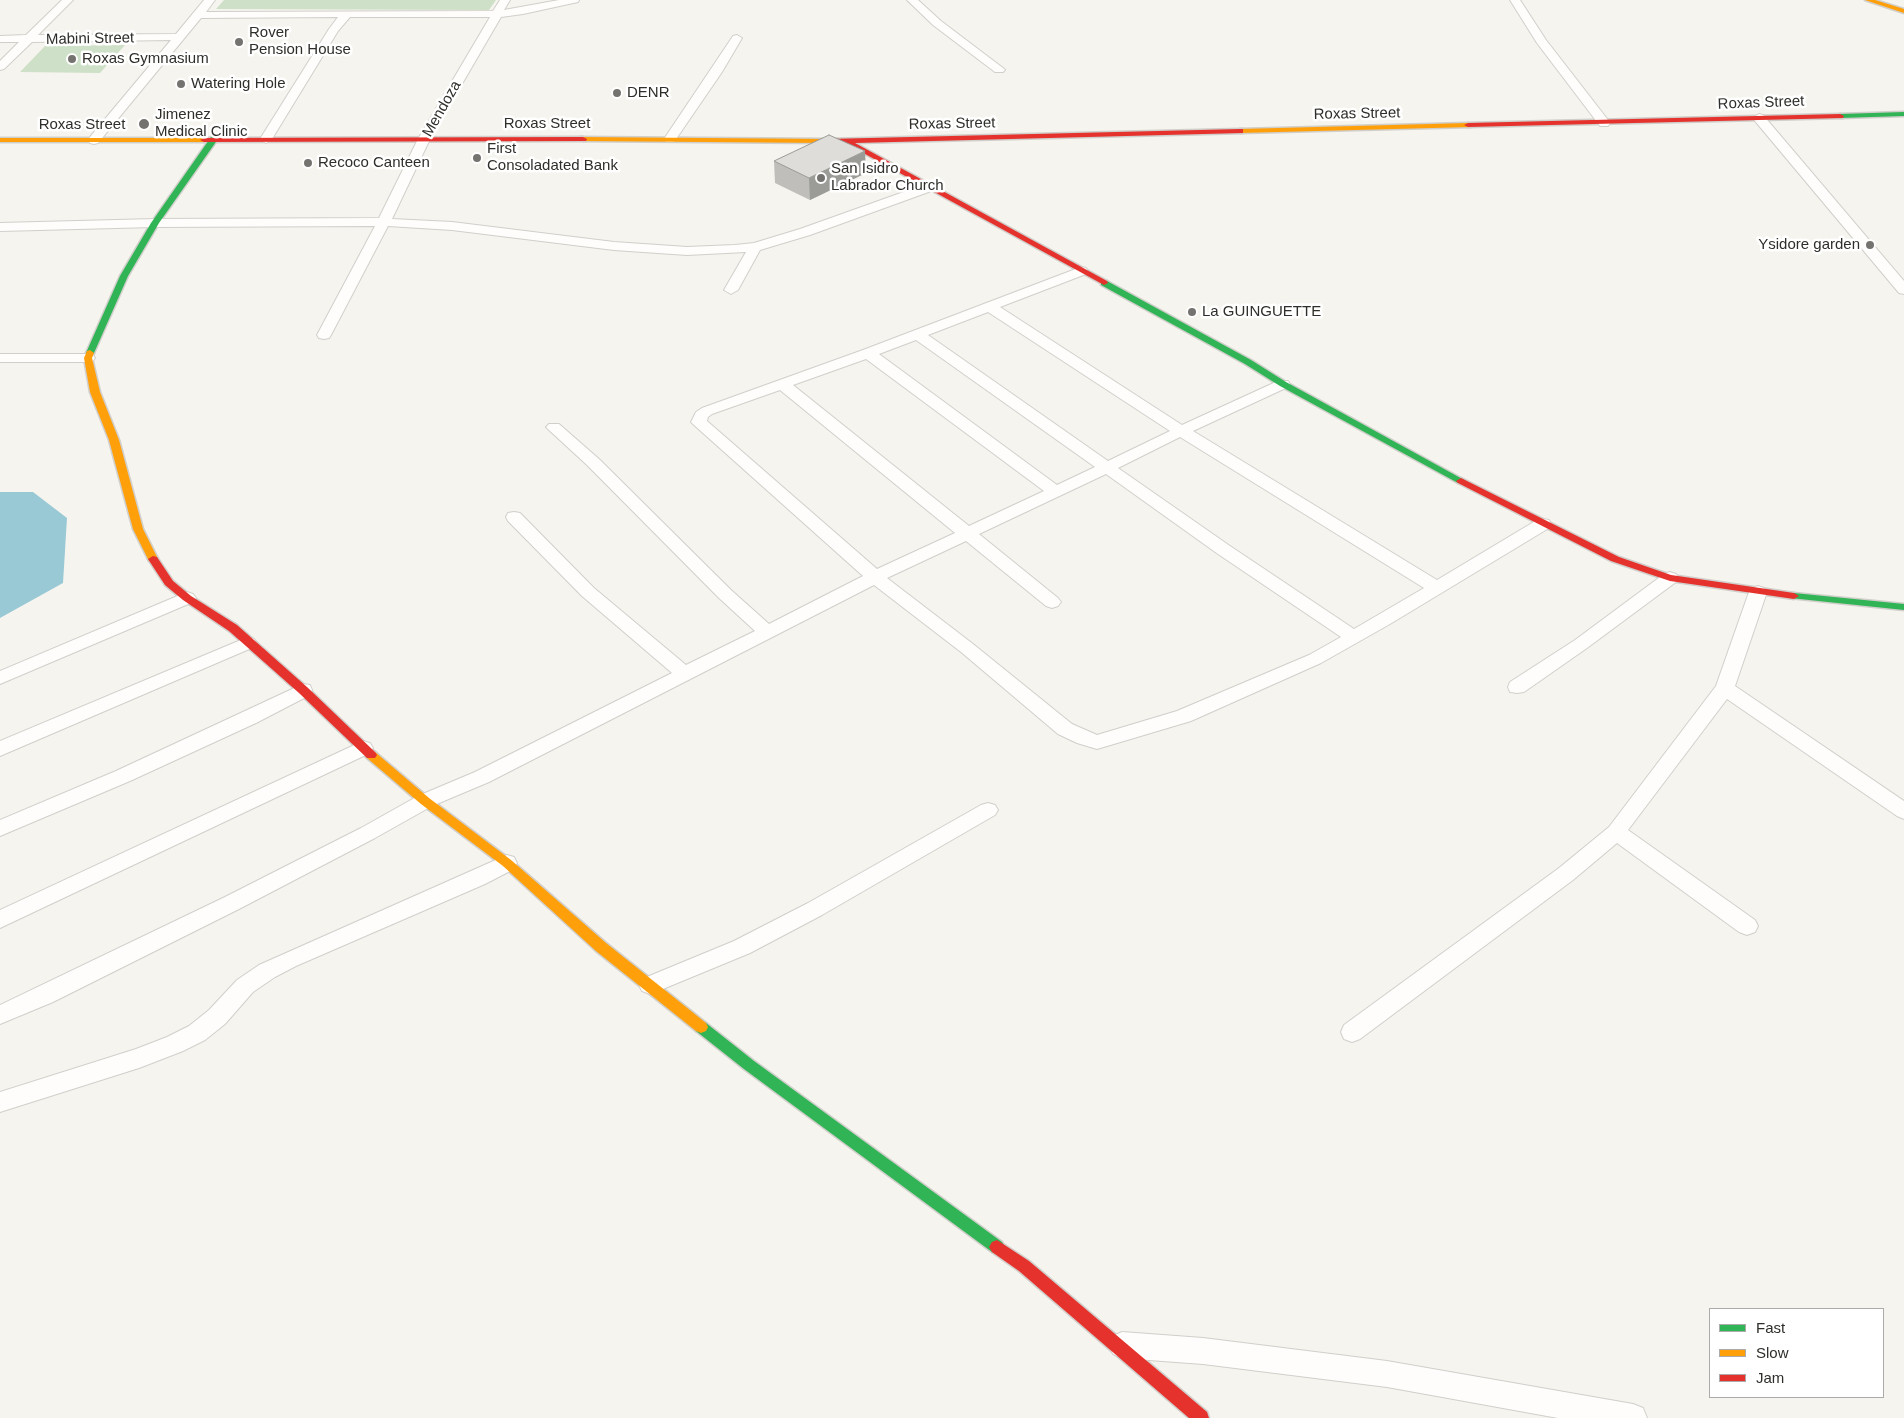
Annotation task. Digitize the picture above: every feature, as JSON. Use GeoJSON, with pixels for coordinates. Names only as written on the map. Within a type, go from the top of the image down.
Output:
{"type":"FeatureCollection","features":[{"type":"Feature","properties":{"kind":"street"},"geometry":{"type":"LineString","coordinates":[[0,67],[68,0]]}},
{"type":"Feature","properties":{"kind":"street"},"geometry":{"type":"LineString","coordinates":[[94,140],[210,0]]}},
{"type":"Feature","properties":{"kind":"street","name":"Mendoza"},"geometry":{"type":"LineString","coordinates":[[384,222],[424,139],[505,0]]}},
{"type":"Feature","properties":{"kind":"street"},"geometry":{"type":"LineString","coordinates":[[199,14],[497,14],[523,11],[574,0]]}},
{"type":"Feature","properties":{"kind":"street"},"geometry":{"type":"LineString","coordinates":[[912,0],[937,23],[1000,70]]}},
{"type":"Feature","properties":{"kind":"street"},"geometry":{"type":"LineString","coordinates":[[1515,0],[1541,41],[1604,122]]}},
{"type":"Feature","properties":{"kind":"street"},"geometry":{"type":"LineString","coordinates":[[1868,0],[1904,11]]}},
{"type":"Feature","properties":{"kind":"street"},"geometry":{"type":"LineString","coordinates":[[266,139],[334,30],[347,14]]}},
{"type":"Feature","properties":{"kind":"street","name":"Mabini Street"},"geometry":{"type":"LineString","coordinates":[[0,39],[181,37]]}},
{"type":"Feature","properties":{"kind":"street"},"geometry":{"type":"LineString","coordinates":[[670,138],[737,38]]}},
{"type":"Feature","properties":{"kind":"street","name":"Roxas Street"},"geometry":{"type":"LineString","coordinates":[[0,140],[670,138],[847,141],[1904,114]]}},
{"type":"Feature","properties":{"kind":"street"},"geometry":{"type":"LineString","coordinates":[[1760,118],[1904,290]]}},
{"type":"Feature","properties":{"kind":"street"},"geometry":{"type":"LineString","coordinates":[[214,139],[156,223],[124,276],[88,358],[95,392],[114,440],[138,529],[157,568],[170,583],[188,598],[232,628],[303,690],[362,748],[425,801],[507,863],[601,947],[749,1065],[1024,1266],[1201,1418]]}},
{"type":"Feature","properties":{"kind":"street"},"geometry":{"type":"LineString","coordinates":[[847,141],[1248,362],[1283,384],[1402,450],[1543,524],[1615,559],[1670,578],[1758,592],[1904,607]]}},
{"type":"Feature","properties":{"kind":"street"},"geometry":{"type":"LineString","coordinates":[[0,227],[156,223],[384,222],[452,226],[639,248],[687,251],[755,247],[805,232],[930,187]]}},
{"type":"Feature","properties":{"kind":"street"},"geometry":{"type":"LineString","coordinates":[[324,335],[384,222]]}},
{"type":"Feature","properties":{"kind":"street"},"geometry":{"type":"LineString","coordinates":[[730,290],[755,247]]}},
{"type":"Feature","properties":{"kind":"street"},"geometry":{"type":"LineString","coordinates":[[1081,270],[868,353],[707,411],[701,415],[699,422],[875,577],[967,648],[1064,729],[1097,742],[1184,716],[1315,658],[1354,637],[1543,524]]}},
{"type":"Feature","properties":{"kind":"street"},"geometry":{"type":"LineString","coordinates":[[988,306],[1181,431],[1437,588]]}},
{"type":"Feature","properties":{"kind":"street"},"geometry":{"type":"LineString","coordinates":[[917,334],[1106,468],[1354,637]]}},
{"type":"Feature","properties":{"kind":"street"},"geometry":{"type":"LineString","coordinates":[[868,353],[1055,491]]}},
{"type":"Feature","properties":{"kind":"street"},"geometry":{"type":"LineString","coordinates":[[0,358],[88,358]]}},
{"type":"Feature","properties":{"kind":"street"},"geometry":{"type":"LineString","coordinates":[[0,1014],[45,995],[224,907],[368,833],[425,801],[482,777],[875,577],[1106,468],[1234,405],[1283,384]]}},
{"type":"Feature","properties":{"kind":"street"},"geometry":{"type":"LineString","coordinates":[[783,385],[1052,602]]}},
{"type":"Feature","properties":{"kind":"street"},"geometry":{"type":"LineString","coordinates":[[554,427],[593,462],[725,594],[767,632]]}},
{"type":"Feature","properties":{"kind":"street"},"geometry":{"type":"LineString","coordinates":[[514,517],[588,592],[685,674]]}},
{"type":"Feature","properties":{"kind":"street"},"geometry":{"type":"LineString","coordinates":[[1517,686],[1582,644],[1670,578]]}},
{"type":"Feature","properties":{"kind":"street"},"geometry":{"type":"LineString","coordinates":[[1352,1032],[1566,874],[1616,832],[1725,688],[1758,592]]}},
{"type":"Feature","properties":{"kind":"street"},"geometry":{"type":"LineString","coordinates":[[0,678],[188,598]]}},
{"type":"Feature","properties":{"kind":"street"},"geometry":{"type":"LineString","coordinates":[[0,749],[248,643]]}},
{"type":"Feature","properties":{"kind":"street"},"geometry":{"type":"LineString","coordinates":[[1725,688],[1904,811]]}},
{"type":"Feature","properties":{"kind":"street"},"geometry":{"type":"LineString","coordinates":[[0,828],[132,772],[249,718],[303,690]]}},
{"type":"Feature","properties":{"kind":"street"},"geometry":{"type":"LineString","coordinates":[[0,920],[362,748]]}},
{"type":"Feature","properties":{"kind":"street"},"geometry":{"type":"LineString","coordinates":[[650,985],[742,947],[815,910],[988,810]]}},
{"type":"Feature","properties":{"kind":"street"},"geometry":{"type":"LineString","coordinates":[[1616,832],[1747,926]]}},
{"type":"Feature","properties":{"kind":"street"},"geometry":{"type":"LineString","coordinates":[[0,1102],[139,1058],[175,1044],[197,1033],[217,1016],[245,986],[267,971],[288,960],[478,878],[507,863]]}},
{"type":"Feature","properties":{"kind":"street"},"geometry":{"type":"LineString","coordinates":[[1115,1344],[1203,1351],[1387,1374],[1633,1418]]}},
{"type":"Feature","properties":{"kind":"green space"},"geometry":{"type":"Polygon","coordinates":[[[224,0],[496,0],[489,10],[216,9],[224,0]]]}},
{"type":"Feature","properties":{"kind":"green space","name":"Roxas Gymnasium"},"geometry":{"type":"Polygon","coordinates":[[[125,45],[100,73],[20,72],[45,46],[125,45]]]}},
{"type":"Feature","properties":{"kind":"water"},"geometry":{"type":"Polygon","coordinates":[[[0,492],[33,492],[67,518],[63,583],[0,618],[0,492]]]}},
{"type":"Feature","properties":{"kind":"building"},"geometry":{"type":"Polygon","coordinates":[[[829,135],[865,151],[809,178],[774,161],[829,135]]]}},
{"type":"Feature","properties":{"kind":"traffic: fast"},"geometry":{"type":"LineString","coordinates":[[1840,116],[1904,114]]}},
{"type":"Feature","properties":{"kind":"traffic: fast"},"geometry":{"type":"LineString","coordinates":[[90,353],[124,276],[155,223],[214,139]]}},
{"type":"Feature","properties":{"kind":"traffic: fast"},"geometry":{"type":"LineString","coordinates":[[1104,283],[1248,362],[1283,384],[1461,481]]}},
{"type":"Feature","properties":{"kind":"traffic: fast"},"geometry":{"type":"LineString","coordinates":[[1794,596],[1904,607]]}},
{"type":"Feature","properties":{"kind":"traffic: fast"},"geometry":{"type":"LineString","coordinates":[[701,1027],[749,1065],[997,1247]]}},
{"type":"Feature","properties":{"kind":"traffic: slow"},"geometry":{"type":"LineString","coordinates":[[1868,0],[1904,11]]}},
{"type":"Feature","properties":{"kind":"traffic: slow"},"geometry":{"type":"LineString","coordinates":[[1240,131],[1468,125]]}},
{"type":"Feature","properties":{"kind":"traffic: slow"},"geometry":{"type":"LineString","coordinates":[[583,139],[828,141]]}},
{"type":"Feature","properties":{"kind":"traffic: slow"},"geometry":{"type":"LineString","coordinates":[[0,140],[204,140]]}},
{"type":"Feature","properties":{"kind":"traffic: slow"},"geometry":{"type":"LineString","coordinates":[[90,353],[88,358],[95,392],[114,440],[138,529],[153,559]]}},
{"type":"Feature","properties":{"kind":"traffic: slow"},"geometry":{"type":"LineString","coordinates":[[371,755],[425,801],[507,863],[601,947],[701,1027]]}},
{"type":"Feature","properties":{"kind":"traffic: jam"},"geometry":{"type":"LineString","coordinates":[[1468,125],[1840,116]]}},
{"type":"Feature","properties":{"kind":"traffic: jam"},"geometry":{"type":"LineString","coordinates":[[828,141],[1240,131]]}},
{"type":"Feature","properties":{"kind":"traffic: jam"},"geometry":{"type":"LineString","coordinates":[[204,140],[583,139]]}},
{"type":"Feature","properties":{"kind":"traffic: jam"},"geometry":{"type":"LineString","coordinates":[[847,141],[1104,283]]}},
{"type":"Feature","properties":{"kind":"traffic: jam"},"geometry":{"type":"LineString","coordinates":[[1461,481],[1615,559],[1670,578],[1794,596]]}},
{"type":"Feature","properties":{"kind":"traffic: jam"},"geometry":{"type":"LineString","coordinates":[[153,559],[169,583],[187,598],[233,628],[303,690],[371,755]]}},
{"type":"Feature","properties":{"kind":"traffic: jam"},"geometry":{"type":"LineString","coordinates":[[997,1247],[1024,1266],[1201,1418]]}},
{"type":"Feature","properties":{"kind":"place","name":"Rover Pension House"},"geometry":{"type":"Point","coordinates":[239,42]}},
{"type":"Feature","properties":{"kind":"place","name":"Roxas Gymnasium"},"geometry":{"type":"Point","coordinates":[72,59]}},
{"type":"Feature","properties":{"kind":"place","name":"Watering Hole"},"geometry":{"type":"Point","coordinates":[181,84]}},
{"type":"Feature","properties":{"kind":"place","name":"DENR"},"geometry":{"type":"Point","coordinates":[617,93]}},
{"type":"Feature","properties":{"kind":"place","name":"Jimenez Medical Clinic"},"geometry":{"type":"Point","coordinates":[144,124]}},
{"type":"Feature","properties":{"kind":"place","name":"First Consoladated Bank"},"geometry":{"type":"Point","coordinates":[477,158]}},
{"type":"Feature","properties":{"kind":"place","name":"Recoco Canteen"},"geometry":{"type":"Point","coordinates":[308,163]}},
{"type":"Feature","properties":{"kind":"place","name":"San Isidro Labrador Church"},"geometry":{"type":"Point","coordinates":[821,178]}},
{"type":"Feature","properties":{"kind":"place","name":"Ysidore garden"},"geometry":{"type":"Point","coordinates":[1870,245]}},
{"type":"Feature","properties":{"kind":"place","name":"La GUINGUETTE"},"geometry":{"type":"Point","coordinates":[1192,312]}}]}
